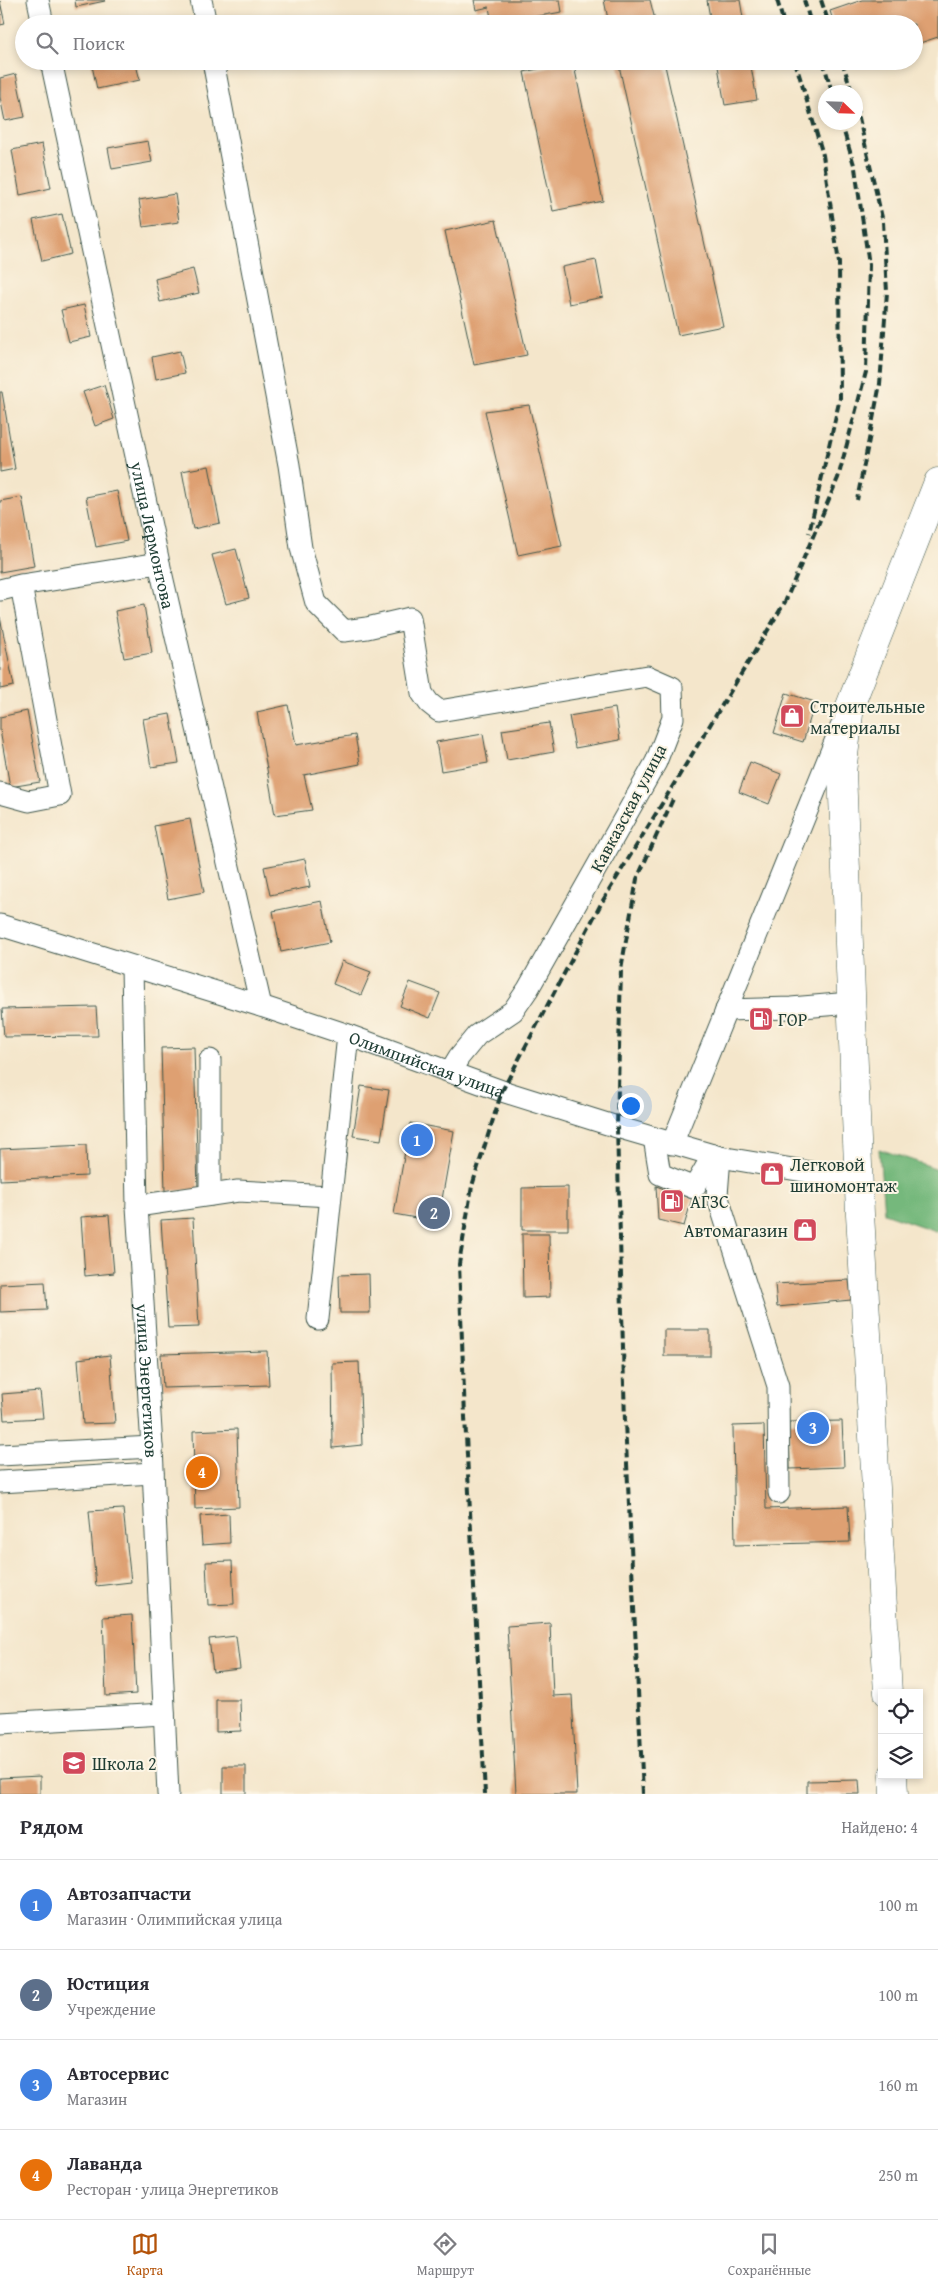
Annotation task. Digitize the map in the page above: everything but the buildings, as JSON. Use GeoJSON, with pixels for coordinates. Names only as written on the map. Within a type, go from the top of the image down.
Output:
{"type":"FeatureCollection","features":[{"type":"Feature","properties":{"kind":"main road"},"geometry":{"type":"LineString","coordinates":[[888,1689],[858,1180],[842,772],[850,706],[938,482]]}},
{"type":"Feature","properties":{"kind":"main road"},"geometry":{"type":"LineString","coordinates":[[893,1779],[894,1794]]}},
{"type":"Feature","properties":{"kind":"street"},"geometry":{"type":"LineString","coordinates":[[38,0],[41,15]]}},
{"type":"Feature","properties":{"kind":"street"},"geometry":{"type":"LineString","coordinates":[[201,0],[204,15]]}},
{"type":"Feature","properties":{"kind":"street","name":"улица Лермонтова"},"geometry":{"type":"LineString","coordinates":[[53,70],[159,563],[261,1006]]}},
{"type":"Feature","properties":{"kind":"street","name":"Кавказская улица"},"geometry":{"type":"LineString","coordinates":[[215,70],[289,465],[301,548],[316,603],[344,631],[367,628],[410,618],[422,692],[429,703],[439,711],[647,676],[672,687],[674,718],[656,762],[528,989],[513,1011],[477,1035],[459,1057],[450,1072]]}},
{"type":"Feature","properties":{"kind":"street"},"geometry":{"type":"LineString","coordinates":[[0,590],[159,563]]}},
{"type":"Feature","properties":{"kind":"street"},"geometry":{"type":"LineString","coordinates":[[0,793],[29,802],[60,795],[21,585]]}},
{"type":"Feature","properties":{"kind":"street"},"geometry":{"type":"LineString","coordinates":[[717,1156],[694,1188],[660,1174],[663,1141],[726,1010],[850,706]]}},
{"type":"Feature","properties":{"kind":"street","name":"Олимпийская улица"},"geometry":{"type":"LineString","coordinates":[[0,925],[261,1006],[348,1035],[502,1091],[663,1141],[717,1156],[858,1180]]}},
{"type":"Feature","properties":{"kind":"street","name":"улица Энергетиков"},"geometry":{"type":"LineString","coordinates":[[132,967],[137,1206],[152,1447],[168,1794]]}},
{"type":"Feature","properties":{"kind":"street"},"geometry":{"type":"LineString","coordinates":[[726,1010],[791,1008],[850,1003]]}},
{"type":"Feature","properties":{"kind":"street"},"geometry":{"type":"LineString","coordinates":[[318,1319],[348,1035]]}},
{"type":"Feature","properties":{"kind":"street"},"geometry":{"type":"LineString","coordinates":[[210,1060],[210,1195]]}},
{"type":"Feature","properties":{"kind":"street"},"geometry":{"type":"LineString","coordinates":[[717,1156],[717,1195],[778,1386],[779,1492]]}},
{"type":"Feature","properties":{"kind":"street"},"geometry":{"type":"LineString","coordinates":[[137,1206],[238,1191],[330,1196]]}},
{"type":"Feature","properties":{"kind":"street"},"geometry":{"type":"LineString","coordinates":[[0,1455],[152,1447]]}},
{"type":"Feature","properties":{"kind":"street"},"geometry":{"type":"LineString","coordinates":[[0,1482],[153,1473]]}},
{"type":"Feature","properties":{"kind":"street"},"geometry":{"type":"LineString","coordinates":[[0,1723],[164,1714]]}},
{"type":"Feature","properties":{"kind":"green space"},"geometry":{"type":"Polygon","coordinates":[[[879,1149],[938,1169],[938,1232],[884,1213],[879,1149]]]}},
{"type":"Feature","properties":{"kind":"railway"},"geometry":{"type":"LineString","coordinates":[[777,0],[781,15]]}},
{"type":"Feature","properties":{"kind":"railway"},"geometry":{"type":"LineString","coordinates":[[804,0],[808,15]]}},
{"type":"Feature","properties":{"kind":"railway"},"geometry":{"type":"LineString","coordinates":[[821,0],[826,15]]}},
{"type":"Feature","properties":{"kind":"railway"},"geometry":{"type":"LineString","coordinates":[[798,70],[823,155],[839,263],[840,398],[809,533]]}},
{"type":"Feature","properties":{"kind":"railway"},"geometry":{"type":"LineString","coordinates":[[826,70],[830,85]]}},
{"type":"Feature","properties":{"kind":"railway"},"geometry":{"type":"LineString","coordinates":[[845,70],[850,85]]}},
{"type":"Feature","properties":{"kind":"railway"},"geometry":{"type":"LineString","coordinates":[[485,1794],[465,1417],[459,1264],[472,1186],[502,1091],[602,902],[785,602],[838,478],[866,372],[869,265],[855,168],[843,130]]}},
{"type":"Feature","properties":{"kind":"railway"},"geometry":{"type":"LineString","coordinates":[[857,500],[880,384],[887,292],[883,222],[862,130]]}},
{"type":"Feature","properties":{"kind":"railway"},"geometry":{"type":"LineString","coordinates":[[643,1794],[625,1422],[617,1127],[621,969],[637,879],[673,799]]}},
{"type":"Feature","properties":{"kind":"place","name":"Строительные материалы"},"geometry":{"type":"Point","coordinates":[792,716]}},
{"type":"Feature","properties":{"kind":"place","name":"ГОР"},"geometry":{"type":"Point","coordinates":[761,1019]}},
{"type":"Feature","properties":{"kind":"place","name":"Автозапчасти"},"geometry":{"type":"Point","coordinates":[417,1140]}},
{"type":"Feature","properties":{"kind":"place","name":"Легковой шиномонтаж"},"geometry":{"type":"Point","coordinates":[772,1174]}},
{"type":"Feature","properties":{"kind":"place","name":"АГЗС"},"geometry":{"type":"Point","coordinates":[672,1201]}},
{"type":"Feature","properties":{"kind":"place","name":"Юстиция"},"geometry":{"type":"Point","coordinates":[434,1213]}},
{"type":"Feature","properties":{"kind":"place","name":"Автомагазин"},"geometry":{"type":"Point","coordinates":[805,1230]}},
{"type":"Feature","properties":{"kind":"place","name":"Автосервис"},"geometry":{"type":"Point","coordinates":[813,1428]}},
{"type":"Feature","properties":{"kind":"place","name":"Лаванда"},"geometry":{"type":"Point","coordinates":[202,1472]}},
{"type":"Feature","properties":{"kind":"place","name":"Школа 2"},"geometry":{"type":"Point","coordinates":[74,1763]}}]}
